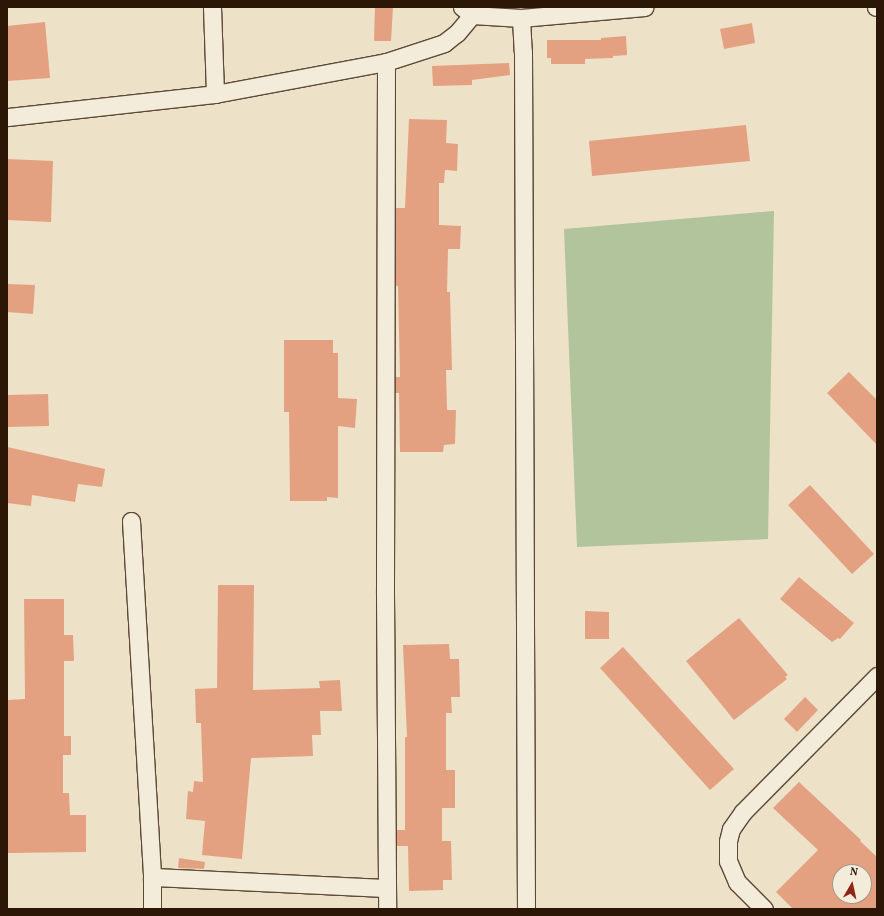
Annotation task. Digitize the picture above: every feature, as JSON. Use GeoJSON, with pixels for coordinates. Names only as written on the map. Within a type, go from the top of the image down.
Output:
{"type":"FeatureCollection","features":[{"type":"Feature","properties":{"kind":"street"},"geometry":{"type":"LineString","coordinates":[[212,7],[215,94]]}},
{"type":"Feature","properties":{"kind":"street"},"geometry":{"type":"LineString","coordinates":[[7,117],[215,94],[386,62],[444,42],[457,33],[467,11],[521,18],[645,7]]}},
{"type":"Feature","properties":{"kind":"street"},"geometry":{"type":"LineString","coordinates":[[521,18],[523,51],[526,909]]}},
{"type":"Feature","properties":{"kind":"street"},"geometry":{"type":"LineString","coordinates":[[386,62],[385,602],[387,909]]}},
{"type":"Feature","properties":{"kind":"street"},"geometry":{"type":"LineString","coordinates":[[131,521],[152,877],[152,909]]}},
{"type":"Feature","properties":{"kind":"street"},"geometry":{"type":"LineString","coordinates":[[764,909],[737,882],[728,861],[728,841],[731,829],[743,812],[876,679]]}},
{"type":"Feature","properties":{"kind":"street"},"geometry":{"type":"LineString","coordinates":[[152,877],[387,888]]}},
{"type":"Feature","properties":{"kind":"green space"},"geometry":{"type":"Polygon","coordinates":[[[774,211],[768,539],[577,547],[564,229],[774,211]]]}},
{"type":"Feature","properties":{"kind":"building"},"geometry":{"type":"Polygon","coordinates":[[[375,7],[393,7],[391,41],[374,41],[375,7]]]}},
{"type":"Feature","properties":{"kind":"building"},"geometry":{"type":"Polygon","coordinates":[[[45,22],[50,78],[7,81],[7,26],[45,22]]]}},
{"type":"Feature","properties":{"kind":"building"},"geometry":{"type":"Polygon","coordinates":[[[752,23],[755,43],[724,49],[720,29],[752,23]]]}},
{"type":"Feature","properties":{"kind":"building"},"geometry":{"type":"Polygon","coordinates":[[[626,36],[627,55],[613,56],[613,58],[585,59],[585,64],[551,64],[551,58],[547,58],[547,40],[601,40],[601,38],[626,36]]]}},
{"type":"Feature","properties":{"kind":"building"},"geometry":{"type":"Polygon","coordinates":[[[509,63],[510,75],[472,80],[472,85],[433,86],[432,66],[509,63]]]}},
{"type":"Feature","properties":{"kind":"building"},"geometry":{"type":"Polygon","coordinates":[[[409,119],[447,120],[446,143],[458,144],[457,171],[445,170],[444,183],[439,183],[439,225],[461,226],[460,249],[448,249],[447,292],[450,292],[452,370],[446,370],[447,410],[456,410],[455,444],[444,445],[443,452],[400,452],[399,393],[395,393],[395,377],[400,377],[398,286],[396,286],[396,208],[405,208],[409,119]]]}},
{"type":"Feature","properties":{"kind":"building"},"geometry":{"type":"Polygon","coordinates":[[[746,125],[750,161],[592,176],[589,141],[746,125]]]}},
{"type":"Feature","properties":{"kind":"building"},"geometry":{"type":"Polygon","coordinates":[[[7,159],[53,161],[51,222],[7,220],[7,159]]]}},
{"type":"Feature","properties":{"kind":"building"},"geometry":{"type":"Polygon","coordinates":[[[7,284],[35,285],[33,314],[7,312],[7,284]]]}},
{"type":"Feature","properties":{"kind":"building"},"geometry":{"type":"Polygon","coordinates":[[[284,340],[333,340],[333,353],[338,353],[338,398],[357,399],[355,428],[338,426],[338,498],[327,497],[327,501],[290,501],[289,412],[284,412],[284,340]]]}},
{"type":"Feature","properties":{"kind":"building"},"geometry":{"type":"Polygon","coordinates":[[[849,372],[877,400],[877,445],[827,393],[849,372]]]}},
{"type":"Feature","properties":{"kind":"building"},"geometry":{"type":"Polygon","coordinates":[[[48,394],[49,426],[7,427],[7,395],[48,394]]]}},
{"type":"Feature","properties":{"kind":"building"},"geometry":{"type":"Polygon","coordinates":[[[7,447],[105,469],[102,487],[78,484],[75,502],[32,495],[31,506],[7,503],[7,447]]]}},
{"type":"Feature","properties":{"kind":"building"},"geometry":{"type":"Polygon","coordinates":[[[810,485],[874,554],[852,574],[788,505],[810,485]]]}},
{"type":"Feature","properties":{"kind":"building"},"geometry":{"type":"Polygon","coordinates":[[[799,577],[854,623],[840,639],[838,638],[832,642],[780,599],[799,577]]]}},
{"type":"Feature","properties":{"kind":"building"},"geometry":{"type":"Polygon","coordinates":[[[218,585],[254,585],[253,690],[320,688],[319,681],[340,680],[342,711],[320,711],[321,735],[312,735],[313,756],[251,758],[242,859],[202,855],[205,821],[186,819],[188,791],[193,792],[194,781],[203,782],[201,723],[196,723],[195,689],[217,688],[218,585]]]}},
{"type":"Feature","properties":{"kind":"building"},"geometry":{"type":"Polygon","coordinates":[[[24,599],[64,599],[64,635],[73,635],[74,661],[64,661],[64,736],[71,736],[71,755],[63,755],[63,793],[69,793],[70,815],[86,815],[86,852],[7,853],[7,700],[25,699],[24,599]]]}},
{"type":"Feature","properties":{"kind":"building"},"geometry":{"type":"Polygon","coordinates":[[[585,611],[609,612],[609,639],[585,639],[585,611]]]}},
{"type":"Feature","properties":{"kind":"building"},"geometry":{"type":"Polygon","coordinates":[[[739,618],[788,675],[785,677],[787,679],[734,720],[686,661],[739,618]]]}},
{"type":"Feature","properties":{"kind":"building"},"geometry":{"type":"Polygon","coordinates":[[[449,644],[450,659],[459,659],[460,697],[451,697],[452,713],[446,713],[446,770],[455,770],[455,808],[442,808],[442,841],[451,841],[452,880],[443,880],[443,890],[409,891],[408,846],[397,846],[396,830],[405,830],[405,737],[407,737],[403,645],[449,644]]]}},
{"type":"Feature","properties":{"kind":"building"},"geometry":{"type":"Polygon","coordinates":[[[623,647],[734,769],[710,790],[600,668],[623,647]]]}},
{"type":"Feature","properties":{"kind":"building"},"geometry":{"type":"Polygon","coordinates":[[[805,697],[818,710],[797,732],[784,719],[805,697]]]}},
{"type":"Feature","properties":{"kind":"building"},"geometry":{"type":"Polygon","coordinates":[[[799,782],[877,857],[877,909],[793,909],[776,892],[818,850],[773,808],[799,782]]]}},
{"type":"Feature","properties":{"kind":"building"},"geometry":{"type":"Polygon","coordinates":[[[179,858],[205,862],[204,869],[178,868],[179,858]]]}}]}
